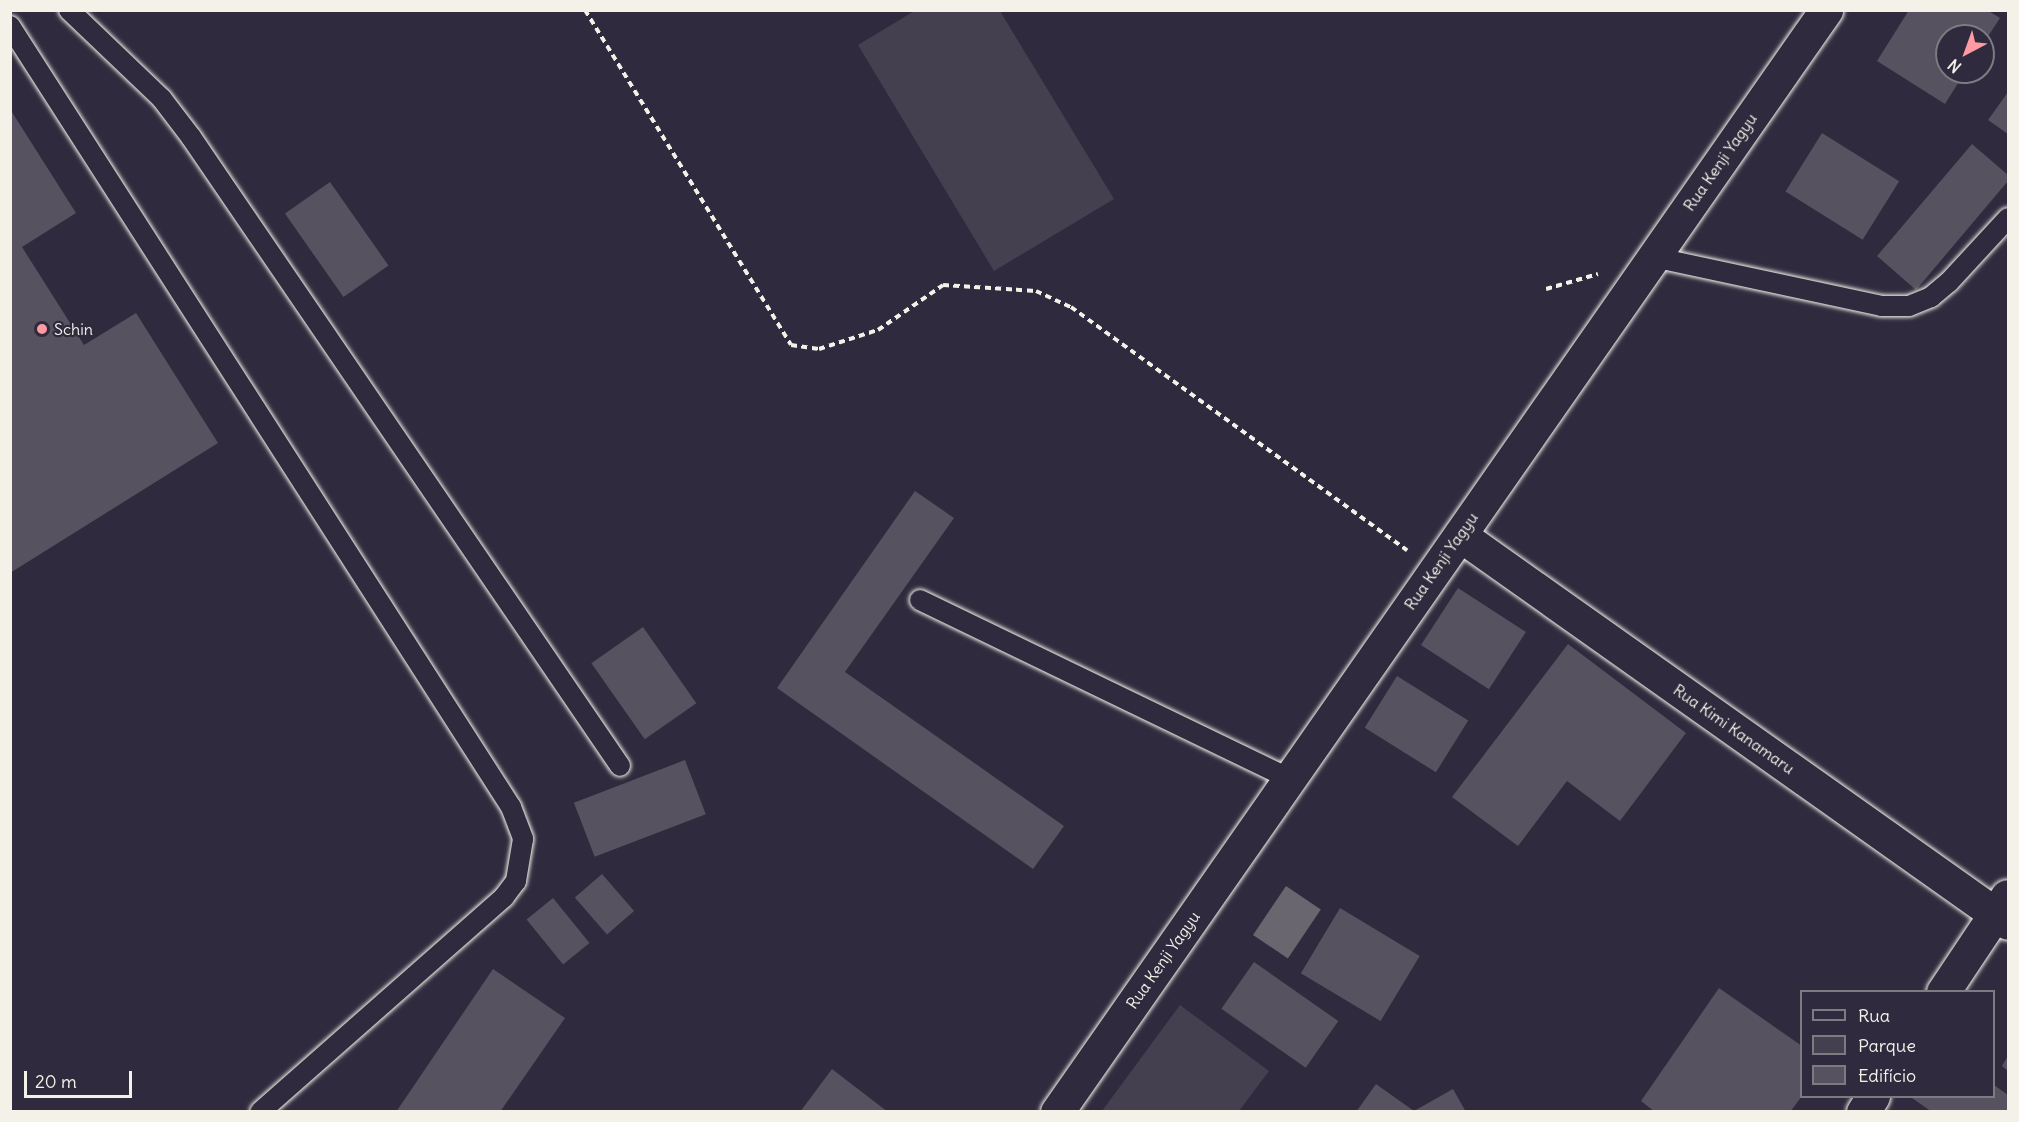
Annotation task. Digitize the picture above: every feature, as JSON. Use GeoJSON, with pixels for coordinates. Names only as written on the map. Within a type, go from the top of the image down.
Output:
{"type":"FeatureCollection","features":[{"type":"Feature","properties":{"kind":"street","name":"Rua Kenji Yagyu"},"geometry":{"type":"LineString","coordinates":[[1057,1112],[1826,10]]}},
{"type":"Feature","properties":{"kind":"street","name":"Rua Kimi Kanamaru"},"geometry":{"type":"LineString","coordinates":[[1460,535],[2004,910]]}},
{"type":"Feature","properties":{"kind":"street"},"geometry":{"type":"LineString","coordinates":[[1944,990],[2004,910]]}},
{"type":"Feature","properties":{"kind":"street"},"geometry":{"type":"LineString","coordinates":[[1863,1112],[1873,1098]]}},
{"type":"Feature","properties":{"kind":"lane"},"geometry":{"type":"LineString","coordinates":[[69,10],[162,99],[191,137],[620,766]]}},
{"type":"Feature","properties":{"kind":"lane"},"geometry":{"type":"LineString","coordinates":[[10,26],[511,807],[523,839],[516,881],[504,897],[260,1112]]}},
{"type":"Feature","properties":{"kind":"lane"},"geometry":{"type":"LineString","coordinates":[[1653,257],[1881,306],[1909,306],[1931,297],[1949,282],[2008,218]]}},
{"type":"Feature","properties":{"kind":"lane"},"geometry":{"type":"LineString","coordinates":[[920,600],[1290,779]]}},
{"type":"Feature","properties":{"kind":"path"},"geometry":{"type":"LineString","coordinates":[[585,10],[791,345],[819,349],[878,330],[908,306],[943,285],[1036,291],[1071,307],[1435,570]]}},
{"type":"Feature","properties":{"kind":"green space"},"geometry":{"type":"Polygon","coordinates":[[[916,10],[1000,11],[1114,199],[994,271],[858,45],[916,10]]]}},
{"type":"Feature","properties":{"kind":"green space"},"geometry":{"type":"Polygon","coordinates":[[[1180,1005],[1269,1071],[1239,1111],[1102,1111],[1180,1005]]]}},
{"type":"Feature","properties":{"kind":"shaded area"},"geometry":{"type":"Polygon","coordinates":[[[1286,886],[1321,909],[1288,958],[1253,935],[1286,886]]]}},
{"type":"Feature","properties":{"kind":"building"},"geometry":{"type":"Polygon","coordinates":[[[1909,10],[1987,10],[2000,18],[1995,26],[1935,24],[1935,84],[1958,84],[1945,104],[1877,61],[1909,10]]]}},
{"type":"Feature","properties":{"kind":"building"},"geometry":{"type":"Polygon","coordinates":[[[2008,92],[2008,134],[1988,120],[2008,92]]]}},
{"type":"Feature","properties":{"kind":"building","name":"Schin"},"geometry":{"type":"Polygon","coordinates":[[[10,109],[76,213],[22,247],[84,345],[136,313],[218,443],[10,573],[10,109]]]}},
{"type":"Feature","properties":{"kind":"building"},"geometry":{"type":"Polygon","coordinates":[[[1822,133],[1899,181],[1863,240],[1785,192],[1822,133]]]}},
{"type":"Feature","properties":{"kind":"building"},"geometry":{"type":"Polygon","coordinates":[[[1972,144],[2008,175],[2008,181],[1916,290],[1877,256],[1972,144]]]}},
{"type":"Feature","properties":{"kind":"building"},"geometry":{"type":"Polygon","coordinates":[[[330,182],[389,266],[343,297],[285,214],[330,182]]]}},
{"type":"Feature","properties":{"kind":"building"},"geometry":{"type":"Polygon","coordinates":[[[915,491],[954,518],[845,672],[1064,826],[1033,869],[777,688],[915,491]]]}},
{"type":"Feature","properties":{"kind":"building"},"geometry":{"type":"Polygon","coordinates":[[[1458,588],[1526,632],[1489,689],[1421,645],[1458,588]]]}},
{"type":"Feature","properties":{"kind":"building"},"geometry":{"type":"Polygon","coordinates":[[[643,627],[696,703],[645,739],[591,663],[643,627]]]}},
{"type":"Feature","properties":{"kind":"building"},"geometry":{"type":"Polygon","coordinates":[[[1568,644],[1686,733],[1620,821],[1567,781],[1518,846],[1452,797],[1568,644]]]}},
{"type":"Feature","properties":{"kind":"building"},"geometry":{"type":"Polygon","coordinates":[[[1397,676],[1468,721],[1436,772],[1365,728],[1397,676]]]}},
{"type":"Feature","properties":{"kind":"building"},"geometry":{"type":"Polygon","coordinates":[[[685,760],[706,814],[595,857],[574,803],[685,760]]]}},
{"type":"Feature","properties":{"kind":"building"},"geometry":{"type":"Polygon","coordinates":[[[602,874],[634,911],[607,935],[575,898],[602,874]]]}},
{"type":"Feature","properties":{"kind":"building"},"geometry":{"type":"Polygon","coordinates":[[[553,898],[590,943],[563,964],[527,919],[553,898]]]}},
{"type":"Feature","properties":{"kind":"building"},"geometry":{"type":"Polygon","coordinates":[[[1340,908],[1420,956],[1381,1021],[1301,973],[1340,908]]]}},
{"type":"Feature","properties":{"kind":"building"},"geometry":{"type":"Polygon","coordinates":[[[1254,962],[1338,1021],[1306,1068],[1221,1009],[1254,962]]]}},
{"type":"Feature","properties":{"kind":"building"},"geometry":{"type":"Polygon","coordinates":[[[493,969],[565,1018],[500,1112],[396,1112],[493,969]]]}},
{"type":"Feature","properties":{"kind":"building"},"geometry":{"type":"Polygon","coordinates":[[[1719,988],[1800,1045],[1800,1098],[1790,1112],[1655,1112],[1641,1101],[1719,988]]]}},
{"type":"Feature","properties":{"kind":"building"},"geometry":{"type":"Polygon","coordinates":[[[2008,1056],[2008,1071],[2002,1066],[2008,1056]]]}},
{"type":"Feature","properties":{"kind":"building"},"geometry":{"type":"Polygon","coordinates":[[[832,1069],[888,1112],[800,1112],[832,1069]]]}},
{"type":"Feature","properties":{"kind":"building"},"geometry":{"type":"Polygon","coordinates":[[[1376,1084],[1414,1111],[1453,1089],[1466,1112],[1356,1112],[1376,1084]]]}},
{"type":"Feature","properties":{"kind":"building"},"geometry":{"type":"Polygon","coordinates":[[[1995,1086],[2008,1095],[2008,1112],[1932,1112],[1912,1098],[1995,1098],[1995,1086]]]}},
{"type":"Feature","properties":{"kind":"place","name":"Schin"},"geometry":{"type":"Point","coordinates":[42,329]}}]}
